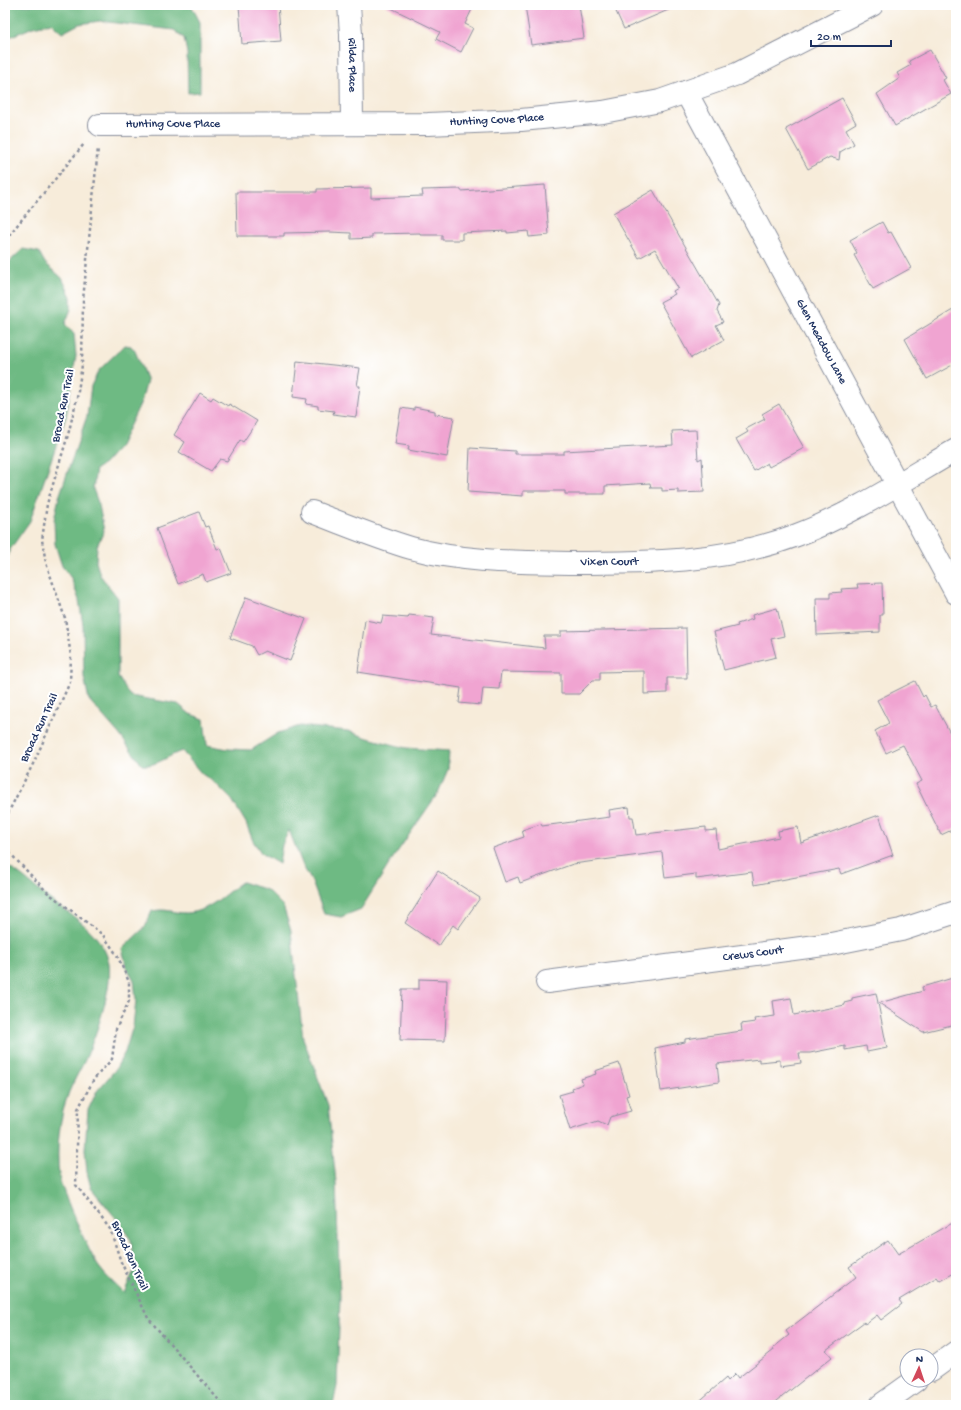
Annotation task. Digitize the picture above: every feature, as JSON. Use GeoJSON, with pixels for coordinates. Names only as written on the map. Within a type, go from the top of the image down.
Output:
{"type":"FeatureCollection","features":[{"type":"Feature","properties":{"kind":"street","name":"Rilda Place"},"geometry":{"type":"LineString","coordinates":[[349,5],[352,124]]}},
{"type":"Feature","properties":{"kind":"street","name":"Hunting Cove Place"},"geometry":{"type":"LineString","coordinates":[[100,125],[352,124],[521,120],[604,112],[660,101],[737,74],[872,5]]}},
{"type":"Feature","properties":{"kind":"street","name":"Glen Meadow Lane"},"geometry":{"type":"LineString","coordinates":[[686,92],[956,592]]}},
{"type":"Feature","properties":{"kind":"street","name":"Vixen Court"},"geometry":{"type":"LineString","coordinates":[[312,512],[411,548],[457,558],[533,562],[626,563],[697,559],[747,551],[797,535],[835,519],[956,450]]}},
{"type":"Feature","properties":{"kind":"street","name":"Crews Court"},"geometry":{"type":"LineString","coordinates":[[547,982],[831,944],[901,930],[956,912]]}},
{"type":"Feature","properties":{"kind":"street"},"geometry":{"type":"LineString","coordinates":[[939,1364],[956,1352]]}},
{"type":"Feature","properties":{"kind":"street"},"geometry":{"type":"LineString","coordinates":[[881,1405],[905,1388]]}},
{"type":"Feature","properties":{"kind":"path"},"geometry":{"type":"LineString","coordinates":[[5,240],[100,125]]}},
{"type":"Feature","properties":{"kind":"path","name":"Broad Run Trail"},"geometry":{"type":"LineString","coordinates":[[5,819],[33,764],[70,682],[71,656],[65,618],[46,563],[42,540],[47,504],[78,398],[82,365],[83,300],[100,125]]}},
{"type":"Feature","properties":{"kind":"path","name":"Broad Run Trail"},"geometry":{"type":"LineString","coordinates":[[5,848],[47,892],[103,936],[117,955],[129,982],[130,1001],[116,1029],[112,1059],[94,1078],[78,1109],[76,1185],[110,1229],[121,1262],[148,1318],[223,1405]]}},
{"type":"Feature","properties":{"kind":"green space"},"geometry":{"type":"Polygon","coordinates":[[[5,5],[191,5],[200,22],[200,92],[188,93],[187,53],[184,38],[174,30],[100,21],[79,24],[62,33],[51,23],[33,27],[5,39],[5,5]]]}},
{"type":"Feature","properties":{"kind":"green space"},"geometry":{"type":"Polygon","coordinates":[[[23,249],[39,252],[45,263],[62,278],[71,297],[71,309],[65,324],[74,334],[76,356],[66,417],[30,521],[11,548],[5,561],[5,273],[7,264],[23,249]]]}},
{"type":"Feature","properties":{"kind":"green space"},"geometry":{"type":"Polygon","coordinates":[[[125,345],[131,346],[135,351],[147,381],[141,402],[120,446],[104,464],[96,469],[93,489],[99,505],[104,531],[97,546],[96,562],[100,575],[118,598],[118,677],[130,696],[178,704],[190,714],[204,719],[207,745],[228,749],[251,750],[278,733],[300,726],[348,731],[406,748],[449,751],[448,769],[438,793],[393,858],[361,909],[341,917],[324,914],[312,882],[303,866],[289,830],[282,845],[279,864],[262,854],[253,841],[246,823],[232,800],[214,782],[202,774],[182,751],[157,763],[142,765],[119,734],[89,700],[84,677],[83,625],[79,600],[71,578],[62,566],[55,544],[54,520],[59,497],[87,416],[91,386],[99,370],[125,345]]]}},
{"type":"Feature","properties":{"kind":"green space"},"geometry":{"type":"Polygon","coordinates":[[[5,866],[22,876],[87,928],[101,944],[109,963],[110,973],[106,999],[98,1027],[84,1062],[69,1092],[63,1112],[59,1133],[58,1165],[59,1176],[65,1194],[89,1250],[102,1271],[124,1293],[134,1270],[131,1240],[115,1217],[91,1188],[87,1172],[85,1149],[88,1110],[97,1091],[115,1070],[125,1052],[133,1026],[136,1000],[134,980],[127,968],[122,949],[145,927],[152,911],[166,910],[181,913],[194,912],[216,902],[242,882],[267,890],[283,906],[291,931],[303,1038],[328,1105],[336,1182],[340,1297],[337,1386],[333,1405],[5,1405],[5,866]]]}},
{"type":"Feature","properties":{"kind":"building"},"geometry":{"type":"Polygon","coordinates":[[[239,5],[278,5],[281,41],[242,44],[239,5]]]}},
{"type":"Feature","properties":{"kind":"building"},"geometry":{"type":"Polygon","coordinates":[[[385,5],[474,5],[465,24],[473,28],[461,52],[436,39],[440,32],[385,5]]]}},
{"type":"Feature","properties":{"kind":"building"},"geometry":{"type":"Polygon","coordinates":[[[525,5],[579,5],[584,38],[531,45],[525,5]]]}},
{"type":"Feature","properties":{"kind":"building"},"geometry":{"type":"Polygon","coordinates":[[[613,5],[680,5],[624,29],[613,5]]]}},
{"type":"Feature","properties":{"kind":"building"},"geometry":{"type":"Polygon","coordinates":[[[930,50],[946,78],[943,80],[951,94],[895,126],[877,94],[900,78],[897,73],[911,65],[909,61],[930,50]]]}},
{"type":"Feature","properties":{"kind":"building"},"geometry":{"type":"Polygon","coordinates":[[[842,98],[856,123],[846,129],[854,144],[840,152],[839,160],[830,157],[808,169],[786,129],[842,98]]]}},
{"type":"Feature","properties":{"kind":"building"},"geometry":{"type":"Polygon","coordinates":[[[545,185],[549,235],[529,237],[528,231],[507,233],[507,231],[462,233],[462,240],[442,240],[442,235],[420,235],[420,233],[372,234],[372,238],[351,239],[351,233],[330,232],[284,233],[284,236],[237,236],[236,192],[317,192],[317,189],[371,188],[371,198],[423,196],[422,190],[461,189],[461,191],[545,185]]]}},
{"type":"Feature","properties":{"kind":"building"},"geometry":{"type":"Polygon","coordinates":[[[653,190],[719,305],[717,311],[723,322],[716,325],[724,340],[691,358],[660,302],[675,294],[673,291],[678,288],[655,249],[639,258],[613,213],[653,190]]]}},
{"type":"Feature","properties":{"kind":"building"},"geometry":{"type":"Polygon","coordinates":[[[882,222],[888,233],[891,232],[911,268],[873,289],[854,255],[857,253],[850,240],[882,222]]]}},
{"type":"Feature","properties":{"kind":"building"},"geometry":{"type":"Polygon","coordinates":[[[956,308],[956,363],[927,379],[905,339],[956,308]]]}},
{"type":"Feature","properties":{"kind":"building"},"geometry":{"type":"Polygon","coordinates":[[[297,361],[360,368],[357,386],[360,386],[356,417],[333,414],[334,411],[318,409],[318,406],[306,404],[307,399],[293,397],[297,361]]]}},
{"type":"Feature","properties":{"kind":"building"},"geometry":{"type":"Polygon","coordinates":[[[200,393],[211,400],[213,397],[228,406],[229,404],[257,421],[243,442],[240,440],[227,461],[220,459],[211,471],[179,452],[185,442],[174,435],[200,393]]]}},
{"type":"Feature","properties":{"kind":"building"},"geometry":{"type":"Polygon","coordinates":[[[779,404],[804,448],[769,467],[767,463],[754,471],[736,439],[748,432],[746,429],[765,419],[762,414],[779,404]]]}},
{"type":"Feature","properties":{"kind":"building"},"geometry":{"type":"Polygon","coordinates":[[[414,407],[435,411],[435,414],[454,417],[447,457],[408,450],[409,446],[395,444],[401,408],[414,410],[414,407]]]}},
{"type":"Feature","properties":{"kind":"building"},"geometry":{"type":"Polygon","coordinates":[[[696,430],[698,460],[702,458],[704,492],[678,493],[678,490],[662,491],[662,488],[651,488],[650,483],[605,486],[605,494],[565,494],[565,491],[523,491],[523,496],[468,492],[470,448],[515,451],[515,454],[564,454],[564,451],[673,445],[672,431],[696,430]]]}},
{"type":"Feature","properties":{"kind":"building"},"geometry":{"type":"Polygon","coordinates":[[[199,512],[205,527],[208,526],[217,549],[221,548],[231,573],[206,582],[203,574],[178,584],[157,528],[199,512]]]}},
{"type":"Feature","properties":{"kind":"building"},"geometry":{"type":"Polygon","coordinates":[[[882,583],[883,615],[880,615],[880,632],[817,635],[816,598],[830,598],[830,593],[842,592],[841,589],[858,588],[857,584],[882,583]]]}},
{"type":"Feature","properties":{"kind":"building"},"geometry":{"type":"Polygon","coordinates":[[[246,597],[306,619],[290,661],[265,651],[257,655],[252,646],[230,638],[246,597]]]}},
{"type":"Feature","properties":{"kind":"building"},"geometry":{"type":"Polygon","coordinates":[[[777,608],[784,636],[771,639],[776,657],[724,670],[714,632],[738,626],[737,624],[753,619],[752,615],[777,608]]]}},
{"type":"Feature","properties":{"kind":"building"},"geometry":{"type":"Polygon","coordinates":[[[409,615],[434,618],[431,635],[545,648],[544,636],[561,636],[561,631],[686,628],[687,678],[667,678],[667,693],[644,694],[644,671],[600,672],[600,680],[593,680],[579,694],[561,694],[561,673],[501,672],[499,689],[483,688],[481,705],[459,703],[461,688],[358,672],[365,620],[381,623],[383,616],[408,618],[409,615]]]}},
{"type":"Feature","properties":{"kind":"building"},"geometry":{"type":"Polygon","coordinates":[[[915,681],[923,697],[925,695],[931,707],[935,705],[956,744],[956,828],[941,835],[916,784],[922,781],[903,745],[886,753],[875,731],[889,723],[877,700],[915,681]]]}},
{"type":"Feature","properties":{"kind":"building"},"geometry":{"type":"Polygon","coordinates":[[[629,807],[630,817],[633,817],[636,835],[706,827],[706,831],[716,830],[718,849],[779,837],[778,831],[798,827],[801,843],[879,815],[893,855],[841,874],[839,869],[754,885],[752,872],[696,879],[696,874],[665,878],[662,852],[573,864],[520,883],[518,877],[505,882],[493,848],[524,837],[522,830],[541,824],[542,826],[610,817],[609,810],[629,807]]]}},
{"type":"Feature","properties":{"kind":"building"},"geometry":{"type":"Polygon","coordinates":[[[438,871],[480,898],[458,929],[453,925],[439,946],[405,923],[438,871]]]}},
{"type":"Feature","properties":{"kind":"building"},"geometry":{"type":"Polygon","coordinates":[[[956,977],[956,1024],[923,1032],[879,1003],[923,991],[922,987],[956,977]]]}},
{"type":"Feature","properties":{"kind":"building"},"geometry":{"type":"Polygon","coordinates":[[[419,979],[447,980],[445,1041],[400,1040],[402,989],[419,989],[419,979]]]}},
{"type":"Feature","properties":{"kind":"building"},"geometry":{"type":"Polygon","coordinates":[[[876,993],[887,1048],[867,1052],[866,1046],[845,1050],[845,1046],[810,1053],[799,1053],[801,1063],[780,1066],[780,1060],[759,1062],[759,1059],[717,1064],[719,1082],[661,1091],[655,1048],[685,1042],[685,1039],[742,1031],[741,1024],[755,1022],[754,1019],[775,1016],[773,1001],[791,998],[794,1015],[845,1005],[844,1003],[852,1001],[852,998],[876,993]]]}},
{"type":"Feature","properties":{"kind":"building"},"geometry":{"type":"Polygon","coordinates":[[[619,1063],[629,1095],[626,1096],[631,1111],[610,1117],[607,1125],[598,1121],[570,1130],[559,1095],[573,1091],[572,1088],[583,1084],[581,1079],[596,1074],[595,1071],[619,1063]]]}},
{"type":"Feature","properties":{"kind":"building"},"geometry":{"type":"Polygon","coordinates":[[[956,1221],[956,1272],[940,1281],[937,1277],[899,1300],[902,1304],[881,1320],[877,1315],[865,1324],[864,1322],[826,1350],[832,1357],[772,1405],[695,1405],[726,1378],[728,1381],[735,1374],[738,1378],[774,1350],[773,1348],[789,1335],[786,1331],[856,1277],[849,1267],[888,1240],[898,1254],[956,1221]]]}}]}
